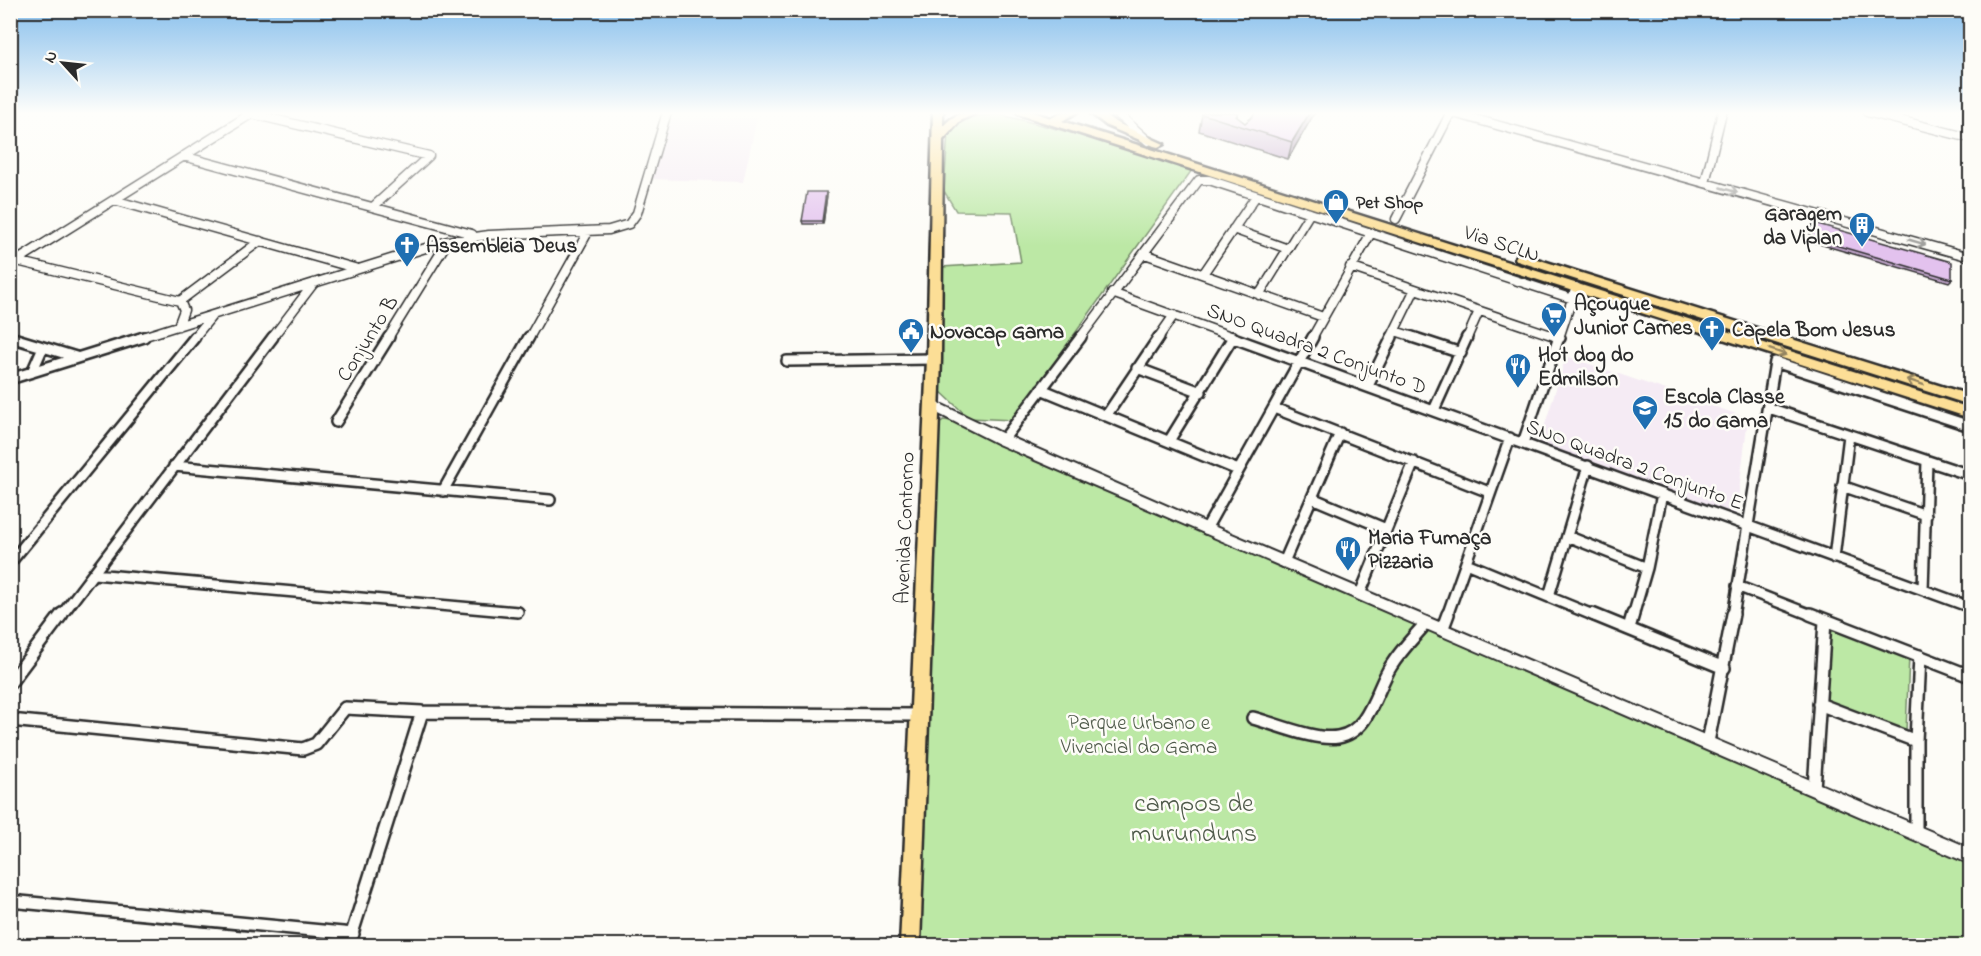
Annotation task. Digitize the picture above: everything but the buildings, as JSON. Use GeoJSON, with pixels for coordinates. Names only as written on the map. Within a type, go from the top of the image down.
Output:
{"type":"FeatureCollection","features":[{"type":"Feature","properties":{"kind":"main road","name":"Avenida Contorno"},"geometry":{"type":"LineString","coordinates":[[910,945],[934,359],[939,157]]}},
{"type":"Feature","properties":{"kind":"main road","name":"Via SCLN"},"geometry":{"type":"LineString","coordinates":[[1182,157],[1396,219],[1702,321],[1971,400]]}},
{"type":"Feature","properties":{"kind":"main road","name":"Via SCLN"},"geometry":{"type":"LineString","coordinates":[[1197,161],[1575,293],[1702,321]]}},
{"type":"Feature","properties":{"kind":"main road","name":"Via SCLN"},"geometry":{"type":"LineString","coordinates":[[1725,328],[1971,413]]}},
{"type":"Feature","properties":{"kind":"street"},"geometry":{"type":"LineString","coordinates":[[14,263],[182,157]]}},
{"type":"Feature","properties":{"kind":"street"},"geometry":{"type":"LineString","coordinates":[[185,157],[374,206],[477,236]]}},
{"type":"Feature","properties":{"kind":"street"},"geometry":{"type":"LineString","coordinates":[[374,206],[428,157]]}},
{"type":"Feature","properties":{"kind":"street"},"geometry":{"type":"LineString","coordinates":[[10,379],[448,241],[477,236],[618,229],[634,219],[653,157]]}},
{"type":"Feature","properties":{"kind":"street"},"geometry":{"type":"LineString","coordinates":[[1396,219],[1427,157]]}},
{"type":"Feature","properties":{"kind":"street"},"geometry":{"type":"LineString","coordinates":[[1611,157],[1971,257]]}},
{"type":"Feature","properties":{"kind":"street"},"geometry":{"type":"LineString","coordinates":[[1706,183],[1712,157]]}},
{"type":"Feature","properties":{"kind":"street"},"geometry":{"type":"LineString","coordinates":[[1003,440],[1112,293],[1145,254],[1197,181],[1209,180],[1371,232],[1575,293],[1523,443]]}},
{"type":"Feature","properties":{"kind":"street"},"geometry":{"type":"LineString","coordinates":[[1203,274],[1256,196]]}},
{"type":"Feature","properties":{"kind":"street"},"geometry":{"type":"LineString","coordinates":[[114,200],[358,269]]}},
{"type":"Feature","properties":{"kind":"street"},"geometry":{"type":"LineString","coordinates":[[1259,295],[1310,213]]}},
{"type":"Feature","properties":{"kind":"street"},"geometry":{"type":"LineString","coordinates":[[1233,229],[1288,249]]}},
{"type":"Feature","properties":{"kind":"street"},"geometry":{"type":"LineString","coordinates":[[443,491],[588,232]]}},
{"type":"Feature","properties":{"kind":"street"},"geometry":{"type":"LineString","coordinates":[[1206,529],[1371,232]]}},
{"type":"Feature","properties":{"kind":"street"},"geometry":{"type":"LineString","coordinates":[[14,263],[180,301],[260,241]]}},
{"type":"Feature","properties":{"kind":"street","name":"Conjunto B"},"geometry":{"type":"LineString","coordinates":[[336,422],[448,241]]}},
{"type":"Feature","properties":{"kind":"street"},"geometry":{"type":"LineString","coordinates":[[1145,254],[1323,317]]}},
{"type":"Feature","properties":{"kind":"street"},"geometry":{"type":"LineString","coordinates":[[1350,267],[1560,338]]}},
{"type":"Feature","properties":{"kind":"street"},"geometry":{"type":"LineString","coordinates":[[10,682],[315,283]]}},
{"type":"Feature","properties":{"kind":"street"},"geometry":{"type":"LineString","coordinates":[[1368,386],[1415,289]]}},
{"type":"Feature","properties":{"kind":"street","name":"SNO Quadra 2 Conjunto D"},"geometry":{"type":"LineString","coordinates":[[1112,293],[1510,438]]}},
{"type":"Feature","properties":{"kind":"street"},"geometry":{"type":"LineString","coordinates":[[178,326],[184,310],[180,301]]}},
{"type":"Feature","properties":{"kind":"street"},"geometry":{"type":"LineString","coordinates":[[1434,410],[1479,311]]}},
{"type":"Feature","properties":{"kind":"street"},"geometry":{"type":"LineString","coordinates":[[10,563],[213,315]]}},
{"type":"Feature","properties":{"kind":"street"},"geometry":{"type":"LineString","coordinates":[[1106,416],[1174,315]]}},
{"type":"Feature","properties":{"kind":"street"},"geometry":{"type":"LineString","coordinates":[[1395,331],[1461,353]]}},
{"type":"Feature","properties":{"kind":"street"},"geometry":{"type":"LineString","coordinates":[[10,337],[76,357]]}},
{"type":"Feature","properties":{"kind":"street"},"geometry":{"type":"LineString","coordinates":[[1169,441],[1233,337]]}},
{"type":"Feature","properties":{"kind":"street"},"geometry":{"type":"LineString","coordinates":[[32,372],[43,347]]}},
{"type":"Feature","properties":{"kind":"street"},"geometry":{"type":"LineString","coordinates":[[787,361],[934,359]]}},
{"type":"Feature","properties":{"kind":"street"},"geometry":{"type":"LineString","coordinates":[[1708,742],[1724,668],[1775,362],[1971,426]]}},
{"type":"Feature","properties":{"kind":"street"},"geometry":{"type":"LineString","coordinates":[[1137,368],[1201,392]]}},
{"type":"Feature","properties":{"kind":"street"},"geometry":{"type":"LineString","coordinates":[[1041,389],[1238,470]]}},
{"type":"Feature","properties":{"kind":"street"},"geometry":{"type":"LineString","coordinates":[[932,405],[1003,440],[1206,529],[1971,856]]}},
{"type":"Feature","properties":{"kind":"street"},"geometry":{"type":"LineString","coordinates":[[1274,408],[1490,492]]}},
{"type":"Feature","properties":{"kind":"street"},"geometry":{"type":"LineString","coordinates":[[1769,408],[1971,476]]}},
{"type":"Feature","properties":{"kind":"street"},"geometry":{"type":"LineString","coordinates":[[1284,562],[1340,433]]}},
{"type":"Feature","properties":{"kind":"street"},"geometry":{"type":"LineString","coordinates":[[1834,558],[1849,435]]}},
{"type":"Feature","properties":{"kind":"street"},"geometry":{"type":"LineString","coordinates":[[1442,630],[1510,438]]}},
{"type":"Feature","properties":{"kind":"street","name":"SNO Quadra 2 Conjunto E"},"geometry":{"type":"LineString","coordinates":[[1510,438],[1971,607]]}},
{"type":"Feature","properties":{"kind":"street"},"geometry":{"type":"LineString","coordinates":[[1923,590],[1927,461]]}},
{"type":"Feature","properties":{"kind":"street"},"geometry":{"type":"LineString","coordinates":[[1359,594],[1414,462]]}},
{"type":"Feature","properties":{"kind":"street"},"geometry":{"type":"LineString","coordinates":[[174,466],[550,500]]}},
{"type":"Feature","properties":{"kind":"street"},"geometry":{"type":"LineString","coordinates":[[1549,596],[1588,466]]}},
{"type":"Feature","properties":{"kind":"street"},"geometry":{"type":"LineString","coordinates":[[1842,486],[1926,515]]}},
{"type":"Feature","properties":{"kind":"street"},"geometry":{"type":"LineString","coordinates":[[1629,628],[1647,568],[1662,494]]}},
{"type":"Feature","properties":{"kind":"street"},"geometry":{"type":"LineString","coordinates":[[1312,498],[1386,529]]}},
{"type":"Feature","properties":{"kind":"street"},"geometry":{"type":"LineString","coordinates":[[1567,536],[1647,568]]}},
{"type":"Feature","properties":{"kind":"street"},"geometry":{"type":"LineString","coordinates":[[1466,563],[1724,668]]}},
{"type":"Feature","properties":{"kind":"street"},"geometry":{"type":"LineString","coordinates":[[94,574],[518,612]]}},
{"type":"Feature","properties":{"kind":"street"},"geometry":{"type":"LineString","coordinates":[[1737,586],[1971,676]]}},
{"type":"Feature","properties":{"kind":"street"},"geometry":{"type":"LineString","coordinates":[[1814,789],[1825,621]]}},
{"type":"Feature","properties":{"kind":"street"},"geometry":{"type":"LineString","coordinates":[[1253,718],[1322,737],[1333,739],[1347,736],[1363,721],[1391,665],[1426,623]]}},
{"type":"Feature","properties":{"kind":"street"},"geometry":{"type":"LineString","coordinates":[[1916,832],[1916,741],[1920,656]]}},
{"type":"Feature","properties":{"kind":"street"},"geometry":{"type":"LineString","coordinates":[[1819,704],[1916,741]]}},
{"type":"Feature","properties":{"kind":"street"},"geometry":{"type":"LineString","coordinates":[[10,720],[303,749],[310,748],[319,742],[337,713],[345,708],[422,712],[920,715]]}},
{"type":"Feature","properties":{"kind":"street"},"geometry":{"type":"LineString","coordinates":[[10,901],[350,940],[422,712]]}},
{"type":"Feature","properties":{"kind":"shaded area"},"geometry":{"type":"Polygon","coordinates":[[[658,157],[749,157],[743,182],[651,179],[658,157]]]}},
{"type":"Feature","properties":{"kind":"shaded area","name":"Escola Classe 15 do Gama"},"geometry":{"type":"Polygon","coordinates":[[[1566,356],[1748,418],[1736,515],[1539,444],[1566,356]]]}},
{"type":"Feature","properties":{"kind":"green space"},"geometry":{"type":"Polygon","coordinates":[[[946,157],[1149,157],[1192,170],[1013,420],[969,418],[939,390],[942,267],[1021,262],[1012,212],[956,211],[944,191],[946,157]]]}},
{"type":"Feature","properties":{"kind":"green space","name":"Parque Urbano e Vivencial do Gama"},"geometry":{"type":"Polygon","coordinates":[[[943,420],[953,421],[1008,448],[1970,863],[1970,945],[920,946],[937,427],[943,420]]]}},
{"type":"Feature","properties":{"kind":"green space"},"geometry":{"type":"Polygon","coordinates":[[[1828,626],[1909,655],[1906,732],[1822,700],[1828,626]]]}},
{"type":"Feature","properties":{"kind":"place","name":"Pet Shop"},"geometry":{"type":"Point","coordinates":[1336,225]}},
{"type":"Feature","properties":{"kind":"place","name":"Garagem da Viplan"},"geometry":{"type":"Point","coordinates":[1862,248]}},
{"type":"Feature","properties":{"kind":"place","name":"Assembleia Deus"},"geometry":{"type":"Point","coordinates":[407,268]}},
{"type":"Feature","properties":{"kind":"place","name":"Açougue Junior Carnes"},"geometry":{"type":"Point","coordinates":[1554,338]}},
{"type":"Feature","properties":{"kind":"place","name":"Capela Bom Jesus"},"geometry":{"type":"Point","coordinates":[1712,352]}},
{"type":"Feature","properties":{"kind":"place","name":"Novacap Gama"},"geometry":{"type":"Point","coordinates":[911,354]}},
{"type":"Feature","properties":{"kind":"place","name":"Hot dog do Edmilson"},"geometry":{"type":"Point","coordinates":[1518,389]}},
{"type":"Feature","properties":{"kind":"place","name":"Escola Classe 15 do Gama"},"geometry":{"type":"Point","coordinates":[1645,431]}},
{"type":"Feature","properties":{"kind":"place","name":"Maria Fumaça Pizzaria"},"geometry":{"type":"Point","coordinates":[1348,572]}},
{"type":"Feature","properties":{"kind":"park label","name":"campos de murunduns"},"geometry":{"type":"Point","coordinates":[1194,817]}}]}
